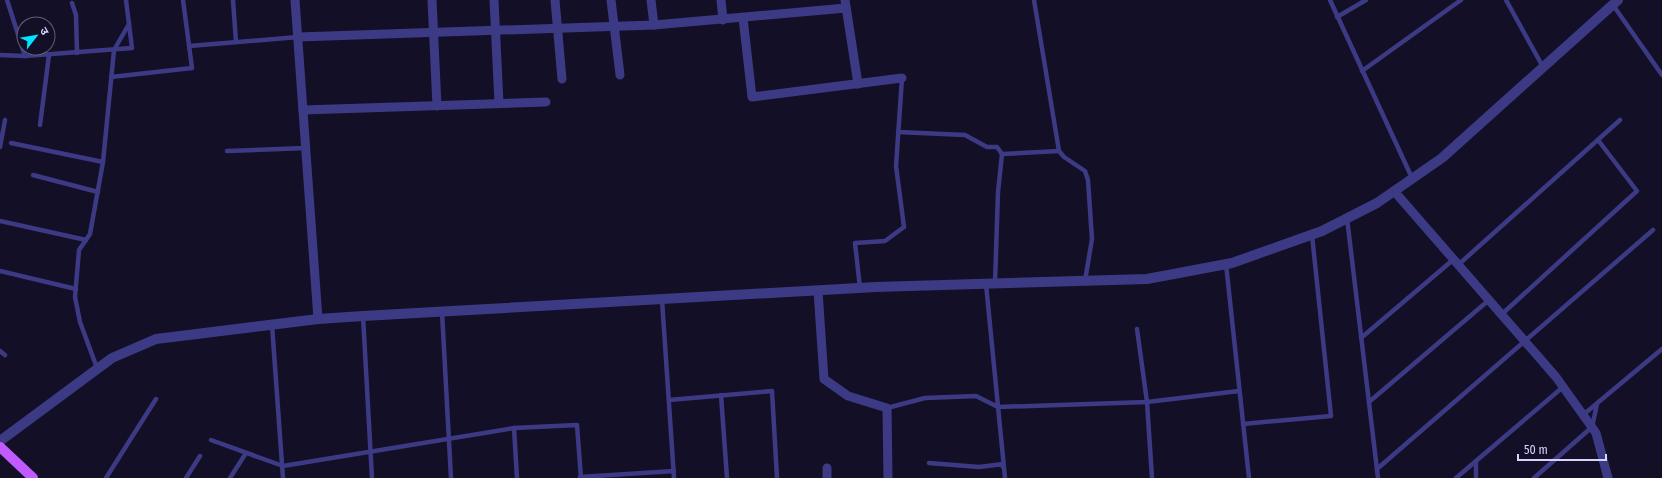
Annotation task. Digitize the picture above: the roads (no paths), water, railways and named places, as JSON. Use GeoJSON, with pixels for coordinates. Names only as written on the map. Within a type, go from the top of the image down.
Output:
{"type":"FeatureCollection","features":[{"type":"Feature","properties":{"kind":"main road"},"geometry":{"type":"LineString","coordinates":[[0,446],[33,478]]}},
{"type":"Feature","properties":{"kind":"street"},"geometry":{"type":"LineString","coordinates":[[295,0],[318,319]]}},
{"type":"Feature","properties":{"kind":"street"},"geometry":{"type":"LineString","coordinates":[[432,0],[437,106]]}},
{"type":"Feature","properties":{"kind":"street"},"geometry":{"type":"LineString","coordinates":[[494,0],[499,104]]}},
{"type":"Feature","properties":{"kind":"street"},"geometry":{"type":"LineString","coordinates":[[555,0],[562,79]]}},
{"type":"Feature","properties":{"kind":"street"},"geometry":{"type":"LineString","coordinates":[[610,0],[620,75]]}},
{"type":"Feature","properties":{"kind":"street"},"geometry":{"type":"LineString","coordinates":[[651,0],[654,25]]}},
{"type":"Feature","properties":{"kind":"street"},"geometry":{"type":"LineString","coordinates":[[721,0],[723,20]]}},
{"type":"Feature","properties":{"kind":"street"},"geometry":{"type":"LineString","coordinates":[[0,441],[112,358],[156,339],[318,319],[363,316],[860,288],[1147,280],[1226,264],[1312,235],[1377,203],[1442,158],[1615,2]]}},
{"type":"Feature","properties":{"kind":"street"},"geometry":{"type":"LineString","coordinates":[[298,37],[654,25],[743,18],[846,4],[858,84]]}},
{"type":"Feature","properties":{"kind":"street"},"geometry":{"type":"LineString","coordinates":[[743,18],[752,97],[902,78]]}},
{"type":"Feature","properties":{"kind":"street"},"geometry":{"type":"LineString","coordinates":[[303,110],[546,102]]}},
{"type":"Feature","properties":{"kind":"street"},"geometry":{"type":"LineString","coordinates":[[1394,191],[1502,314],[1563,387],[1596,433],[1608,478]]}},
{"type":"Feature","properties":{"kind":"street"},"geometry":{"type":"LineString","coordinates":[[818,291],[824,379],[848,396],[887,408],[888,478]]}},
{"type":"Feature","properties":{"kind":"street"},"geometry":{"type":"LineString","coordinates":[[827,468],[828,478]]}},
{"type":"Feature","properties":{"kind":"lane"},"geometry":{"type":"LineString","coordinates":[[7,0],[16,28]]}},
{"type":"Feature","properties":{"kind":"lane"},"geometry":{"type":"LineString","coordinates":[[56,54],[132,48],[126,0]]}},
{"type":"Feature","properties":{"kind":"lane"},"geometry":{"type":"LineString","coordinates":[[111,77],[192,68],[183,0]]}},
{"type":"Feature","properties":{"kind":"lane"},"geometry":{"type":"LineString","coordinates":[[233,0],[236,42]]}},
{"type":"Feature","properties":{"kind":"lane"},"geometry":{"type":"LineString","coordinates":[[1034,0],[1059,151],[1064,157],[1085,171],[1088,180],[1092,239],[1085,281]]}},
{"type":"Feature","properties":{"kind":"lane"},"geometry":{"type":"LineString","coordinates":[[1330,0],[1412,179]]}},
{"type":"Feature","properties":{"kind":"lane"},"geometry":{"type":"LineString","coordinates":[[1337,17],[1366,0]]}},
{"type":"Feature","properties":{"kind":"lane"},"geometry":{"type":"LineString","coordinates":[[1362,71],[1461,0]]}},
{"type":"Feature","properties":{"kind":"lane"},"geometry":{"type":"LineString","coordinates":[[1506,0],[1544,67]]}},
{"type":"Feature","properties":{"kind":"lane"},"geometry":{"type":"LineString","coordinates":[[1615,2],[1662,75]]}},
{"type":"Feature","properties":{"kind":"lane"},"geometry":{"type":"LineString","coordinates":[[72,3],[76,15],[77,53]]}},
{"type":"Feature","properties":{"kind":"lane"},"geometry":{"type":"LineString","coordinates":[[97,368],[80,322],[76,297],[79,250],[90,234],[98,192],[103,162],[114,50],[129,24]]}},
{"type":"Feature","properties":{"kind":"lane"},"geometry":{"type":"LineString","coordinates":[[189,46],[298,37]]}},
{"type":"Feature","properties":{"kind":"lane"},"geometry":{"type":"LineString","coordinates":[[0,55],[16,56]]}},
{"type":"Feature","properties":{"kind":"lane"},"geometry":{"type":"LineString","coordinates":[[40,125],[49,56]]}},
{"type":"Feature","properties":{"kind":"lane"},"geometry":{"type":"LineString","coordinates":[[860,288],[855,243],[885,241],[904,227],[896,166],[902,78]]}},
{"type":"Feature","properties":{"kind":"lane"},"geometry":{"type":"LineString","coordinates":[[0,147],[4,120]]}},
{"type":"Feature","properties":{"kind":"lane"},"geometry":{"type":"LineString","coordinates":[[1361,338],[1456,262],[1620,120]]}},
{"type":"Feature","properties":{"kind":"lane"},"geometry":{"type":"LineString","coordinates":[[898,132],[965,135],[987,147],[997,147],[1002,154],[991,284],[998,407],[1005,478]]}},
{"type":"Feature","properties":{"kind":"lane"},"geometry":{"type":"LineString","coordinates":[[1502,314],[1637,191],[1598,140]]}},
{"type":"Feature","properties":{"kind":"lane"},"geometry":{"type":"LineString","coordinates":[[11,143],[103,162]]}},
{"type":"Feature","properties":{"kind":"lane"},"geometry":{"type":"LineString","coordinates":[[227,151],[306,148]]}},
{"type":"Feature","properties":{"kind":"lane"},"geometry":{"type":"LineString","coordinates":[[1002,154],[1059,151]]}},
{"type":"Feature","properties":{"kind":"lane"},"geometry":{"type":"LineString","coordinates":[[33,175],[98,192]]}},
{"type":"Feature","properties":{"kind":"lane"},"geometry":{"type":"LineString","coordinates":[[1347,218],[1378,478]]}},
{"type":"Feature","properties":{"kind":"lane"},"geometry":{"type":"LineString","coordinates":[[0,221],[86,240]]}},
{"type":"Feature","properties":{"kind":"lane"},"geometry":{"type":"LineString","coordinates":[[1377,469],[1526,342],[1653,230]]}},
{"type":"Feature","properties":{"kind":"lane"},"geometry":{"type":"LineString","coordinates":[[1243,424],[1331,416],[1312,235]]}},
{"type":"Feature","properties":{"kind":"lane"},"geometry":{"type":"LineString","coordinates":[[1226,264],[1239,391],[1250,478]]}},
{"type":"Feature","properties":{"kind":"lane"},"geometry":{"type":"LineString","coordinates":[[0,271],[76,289]]}},
{"type":"Feature","properties":{"kind":"lane"},"geometry":{"type":"LineString","coordinates":[[662,300],[674,478]]}},
{"type":"Feature","properties":{"kind":"lane"},"geometry":{"type":"LineString","coordinates":[[1369,402],[1489,300]]}},
{"type":"Feature","properties":{"kind":"lane"},"geometry":{"type":"LineString","coordinates":[[442,312],[451,478]]}},
{"type":"Feature","properties":{"kind":"lane"},"geometry":{"type":"LineString","coordinates":[[363,316],[372,478]]}},
{"type":"Feature","properties":{"kind":"lane"},"geometry":{"type":"LineString","coordinates":[[272,325],[283,478]]}},
{"type":"Feature","properties":{"kind":"lane"},"geometry":{"type":"LineString","coordinates":[[1137,329],[1147,402],[1152,478]]}},
{"type":"Feature","properties":{"kind":"lane"},"geometry":{"type":"LineString","coordinates":[[1583,415],[1662,349]]}},
{"type":"Feature","properties":{"kind":"lane"},"geometry":{"type":"LineString","coordinates":[[0,351],[5,355]]}},
{"type":"Feature","properties":{"kind":"lane"},"geometry":{"type":"LineString","coordinates":[[1456,478],[1563,387]]}},
{"type":"Feature","properties":{"kind":"lane"},"geometry":{"type":"LineString","coordinates":[[668,400],[772,391],[778,478]]}},
{"type":"Feature","properties":{"kind":"lane"},"geometry":{"type":"LineString","coordinates":[[887,408],[925,398],[976,396],[998,407],[1147,402],[1239,391]]}},
{"type":"Feature","properties":{"kind":"lane"},"geometry":{"type":"LineString","coordinates":[[721,396],[727,478]]}},
{"type":"Feature","properties":{"kind":"lane"},"geometry":{"type":"LineString","coordinates":[[106,478],[156,399]]}},
{"type":"Feature","properties":{"kind":"lane"},"geometry":{"type":"LineString","coordinates":[[1534,478],[1592,427],[1597,404]]}},
{"type":"Feature","properties":{"kind":"lane"},"geometry":{"type":"LineString","coordinates":[[211,440],[283,466],[514,428],[577,425],[580,477],[674,471]]}},
{"type":"Feature","properties":{"kind":"lane"},"geometry":{"type":"LineString","coordinates":[[514,428],[517,478]]}},
{"type":"Feature","properties":{"kind":"lane"},"geometry":{"type":"LineString","coordinates":[[230,478],[246,453]]}},
{"type":"Feature","properties":{"kind":"lane"},"geometry":{"type":"LineString","coordinates":[[186,478],[200,456]]}},
{"type":"Feature","properties":{"kind":"lane"},"geometry":{"type":"LineString","coordinates":[[1476,460],[1476,478]]}},
{"type":"Feature","properties":{"kind":"lane"},"geometry":{"type":"LineString","coordinates":[[929,463],[979,467],[1003,464],[1004,469]]}}]}
